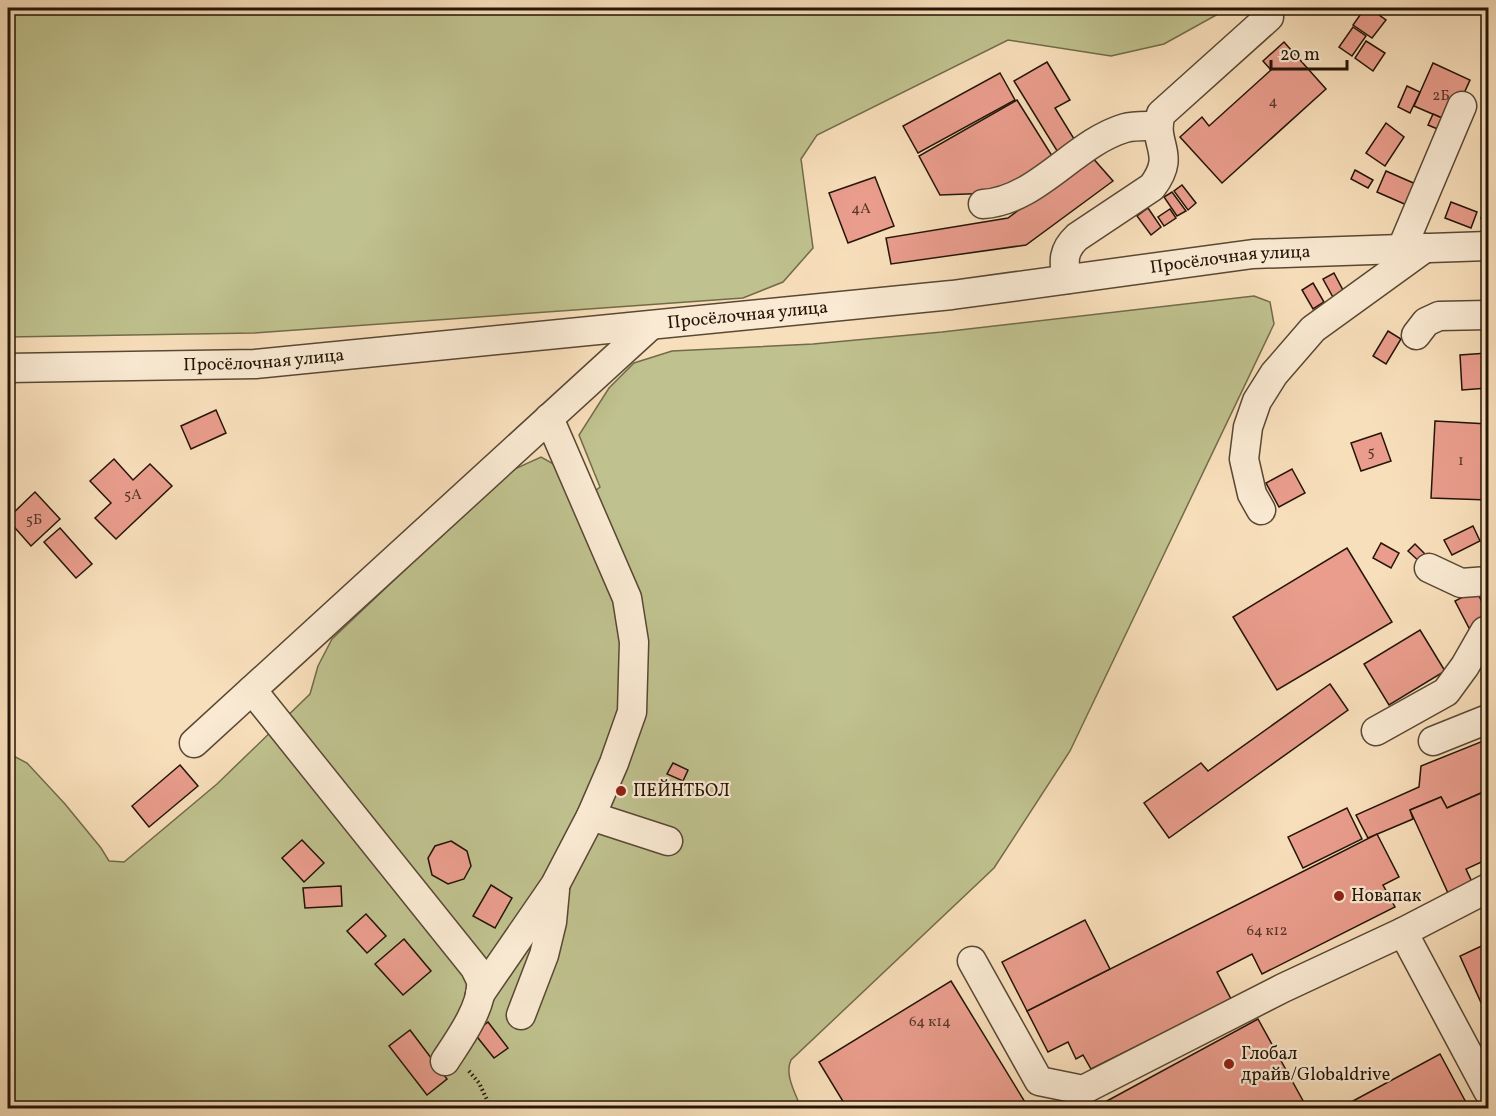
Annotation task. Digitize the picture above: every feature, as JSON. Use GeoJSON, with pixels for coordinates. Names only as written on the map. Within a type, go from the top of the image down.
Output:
{"type":"FeatureCollection","features":[{"type":"Feature","properties":{"kind":"street"},"geometry":{"type":"LineString","coordinates":[[1067,279],[1063,263],[1068,246],[1077,237],[1152,187],[1157,180],[1164,166],[1165,156],[1158,126],[1161,114],[1269,17]]}},
{"type":"Feature","properties":{"kind":"street"},"geometry":{"type":"LineString","coordinates":[[1261,510],[1252,494],[1244,459],[1248,427],[1257,401],[1274,374],[1313,329],[1414,248],[1462,106]]}},
{"type":"Feature","properties":{"kind":"street"},"geometry":{"type":"LineString","coordinates":[[983,204],[998,203],[1015,197],[1082,151],[1118,131],[1128,127],[1158,126]]}},
{"type":"Feature","properties":{"kind":"street","name":"Просёлочная улица"},"geometry":{"type":"LineString","coordinates":[[8,368],[255,364],[952,295],[1252,254],[1488,246]]}},
{"type":"Feature","properties":{"kind":"street"},"geometry":{"type":"LineString","coordinates":[[1416,335],[1426,322],[1439,316],[1488,315]]}},
{"type":"Feature","properties":{"kind":"street"},"geometry":{"type":"LineString","coordinates":[[194,743],[650,326]]}},
{"type":"Feature","properties":{"kind":"street"},"geometry":{"type":"LineString","coordinates":[[448,1056],[460,1039],[480,994],[555,885],[591,816],[614,763],[632,712],[634,642],[627,598],[549,418]]}},
{"type":"Feature","properties":{"kind":"street"},"geometry":{"type":"LineString","coordinates":[[1429,568],[1461,583],[1488,581]]}},
{"type":"Feature","properties":{"kind":"street"},"geometry":{"type":"LineString","coordinates":[[1453,645],[1486,630]]}},
{"type":"Feature","properties":{"kind":"street"},"geometry":{"type":"LineString","coordinates":[[1376,730],[1446,692],[1465,666],[1486,630]]}},
{"type":"Feature","properties":{"kind":"street"},"geometry":{"type":"LineString","coordinates":[[252,690],[476,968],[481,980],[480,994]]}},
{"type":"Feature","properties":{"kind":"street"},"geometry":{"type":"LineString","coordinates":[[1433,741],[1488,719]]}},
{"type":"Feature","properties":{"kind":"street"},"geometry":{"type":"LineString","coordinates":[[591,816],[668,841]]}},
{"type":"Feature","properties":{"kind":"street"},"geometry":{"type":"LineString","coordinates":[[521,1015],[544,955],[552,922],[555,885]]}},
{"type":"Feature","properties":{"kind":"street"},"geometry":{"type":"LineString","coordinates":[[972,961],[1039,1082],[1083,1090],[1283,988],[1403,932],[1488,888]]}},
{"type":"Feature","properties":{"kind":"street"},"geometry":{"type":"LineString","coordinates":[[1403,932],[1488,1091]]}},
{"type":"Feature","properties":{"kind":"path"},"geometry":{"type":"LineString","coordinates":[[448,1056],[479,1083],[491,1108]]}},
{"type":"Feature","properties":{"kind":"green space"},"geometry":{"type":"Polygon","coordinates":[[[8,8],[1229,8],[1164,44],[1111,56],[1008,40],[817,135],[801,159],[813,248],[783,282],[743,298],[254,333],[8,337],[8,8]]]}},
{"type":"Feature","properties":{"kind":"green space","name":"ПЕЙНТБОЛ"},"geometry":{"type":"Polygon","coordinates":[[[1254,296],[1270,302],[1274,324],[1070,751],[994,868],[791,1060],[790,1078],[801,1108],[8,1108],[8,753],[27,763],[65,804],[109,861],[124,862],[217,784],[310,694],[318,666],[332,639],[508,472],[541,457],[559,467],[574,508],[600,487],[579,435],[609,388],[634,363],[672,351],[813,344],[942,332],[1254,296]]]}},
{"type":"Feature","properties":{"kind":"building"},"geometry":{"type":"Polygon","coordinates":[[[1365,8],[1369,8],[1386,20],[1372,38],[1353,25],[1365,8]]]}},
{"type":"Feature","properties":{"kind":"building"},"geometry":{"type":"Polygon","coordinates":[[[1353,27],[1366,36],[1352,56],[1339,47],[1353,27]]]}},
{"type":"Feature","properties":{"kind":"building"},"geometry":{"type":"Polygon","coordinates":[[[1366,41],[1385,53],[1373,71],[1355,58],[1366,41]]]}},
{"type":"Feature","properties":{"kind":"building"},"geometry":{"type":"Polygon","coordinates":[[[1284,42],[1326,89],[1222,183],[1180,137],[1202,117],[1209,126],[1271,70],[1263,61],[1284,42]]]}},
{"type":"Feature","properties":{"kind":"building"},"geometry":{"type":"Polygon","coordinates":[[[1047,62],[1070,100],[1055,108],[1076,142],[1059,154],[1014,81],[1047,62]]]}},
{"type":"Feature","properties":{"kind":"building"},"geometry":{"type":"Polygon","coordinates":[[[1433,63],[1470,80],[1451,122],[1414,106],[1433,63]]]}},
{"type":"Feature","properties":{"kind":"building"},"geometry":{"type":"Polygon","coordinates":[[[1000,73],[1015,100],[918,153],[903,126],[1000,73]]]}},
{"type":"Feature","properties":{"kind":"building"},"geometry":{"type":"Polygon","coordinates":[[[1407,86],[1420,92],[1410,113],[1398,107],[1407,86]]]}},
{"type":"Feature","properties":{"kind":"building"},"geometry":{"type":"Polygon","coordinates":[[[1017,100],[1054,159],[994,193],[940,195],[919,156],[1017,100]]]}},
{"type":"Feature","properties":{"kind":"building"},"geometry":{"type":"Polygon","coordinates":[[[1433,114],[1451,122],[1447,133],[1428,125],[1433,114]]]}},
{"type":"Feature","properties":{"kind":"building"},"geometry":{"type":"Polygon","coordinates":[[[1386,123],[1404,137],[1385,166],[1366,153],[1386,123]]]}},
{"type":"Feature","properties":{"kind":"building"},"geometry":{"type":"Polygon","coordinates":[[[1091,156],[1113,181],[1026,245],[891,264],[886,238],[1008,218],[1091,156]]]}},
{"type":"Feature","properties":{"kind":"building"},"geometry":{"type":"Polygon","coordinates":[[[1355,170],[1373,180],[1368,188],[1351,179],[1355,170]]]}},
{"type":"Feature","properties":{"kind":"building"},"geometry":{"type":"Polygon","coordinates":[[[1386,171],[1418,185],[1409,206],[1377,192],[1386,171]]]}},
{"type":"Feature","properties":{"kind":"building"},"geometry":{"type":"Polygon","coordinates":[[[875,177],[894,226],[848,243],[829,193],[875,177]]]}},
{"type":"Feature","properties":{"kind":"building"},"geometry":{"type":"Polygon","coordinates":[[[1182,185],[1196,203],[1188,210],[1174,191],[1182,185]]]}},
{"type":"Feature","properties":{"kind":"building"},"geometry":{"type":"Polygon","coordinates":[[[1172,192],[1186,211],[1177,216],[1164,197],[1172,192]]]}},
{"type":"Feature","properties":{"kind":"building"},"geometry":{"type":"Polygon","coordinates":[[[1488,198],[1488,221],[1481,218],[1488,198]]]}},
{"type":"Feature","properties":{"kind":"building"},"geometry":{"type":"Polygon","coordinates":[[[1451,202],[1477,212],[1471,228],[1445,218],[1451,202]]]}},
{"type":"Feature","properties":{"kind":"building"},"geometry":{"type":"Polygon","coordinates":[[[1148,208],[1161,227],[1151,235],[1137,216],[1148,208]]]}},
{"type":"Feature","properties":{"kind":"building"},"geometry":{"type":"Polygon","coordinates":[[[1170,209],[1176,218],[1164,226],[1158,217],[1170,209]]]}},
{"type":"Feature","properties":{"kind":"building"},"geometry":{"type":"Polygon","coordinates":[[[1334,273],[1345,294],[1334,299],[1323,279],[1334,273]]]}},
{"type":"Feature","properties":{"kind":"building"},"geometry":{"type":"Polygon","coordinates":[[[1313,283],[1324,302],[1313,309],[1302,290],[1313,283]]]}},
{"type":"Feature","properties":{"kind":"building"},"geometry":{"type":"Polygon","coordinates":[[[1388,331],[1401,339],[1386,364],[1373,356],[1388,331]]]}},
{"type":"Feature","properties":{"kind":"building"},"geometry":{"type":"Polygon","coordinates":[[[1487,353],[1488,388],[1462,390],[1460,355],[1487,353]]]}},
{"type":"Feature","properties":{"kind":"building"},"geometry":{"type":"Polygon","coordinates":[[[216,410],[226,433],[191,449],[181,426],[216,410]]]}},
{"type":"Feature","properties":{"kind":"building"},"geometry":{"type":"Polygon","coordinates":[[[1435,421],[1488,424],[1488,500],[1431,498],[1435,421]]]}},
{"type":"Feature","properties":{"kind":"building"},"geometry":{"type":"Polygon","coordinates":[[[1381,433],[1391,461],[1361,471],[1351,443],[1381,433]]]}},
{"type":"Feature","properties":{"kind":"building"},"geometry":{"type":"Polygon","coordinates":[[[114,459],[133,480],[150,464],[172,486],[116,539],[95,518],[111,503],[90,481],[114,459]]]}},
{"type":"Feature","properties":{"kind":"building"},"geometry":{"type":"Polygon","coordinates":[[[1292,469],[1305,493],[1279,507],[1266,483],[1292,469]]]}},
{"type":"Feature","properties":{"kind":"building"},"geometry":{"type":"Polygon","coordinates":[[[35,492],[60,519],[31,546],[8,518],[35,492]]]}},
{"type":"Feature","properties":{"kind":"building"},"geometry":{"type":"Polygon","coordinates":[[[1473,526],[1480,541],[1452,555],[1444,540],[1473,526]]]}},
{"type":"Feature","properties":{"kind":"building"},"geometry":{"type":"Polygon","coordinates":[[[60,528],[92,564],[76,578],[44,542],[60,528]]]}},
{"type":"Feature","properties":{"kind":"building"},"geometry":{"type":"Polygon","coordinates":[[[1381,543],[1399,553],[1391,568],[1373,558],[1381,543]]]}},
{"type":"Feature","properties":{"kind":"building"},"geometry":{"type":"Polygon","coordinates":[[[1415,544],[1428,557],[1422,564],[1408,551],[1415,544]]]}},
{"type":"Feature","properties":{"kind":"building"},"geometry":{"type":"Polygon","coordinates":[[[1347,548],[1392,622],[1277,690],[1233,617],[1347,548]]]}},
{"type":"Feature","properties":{"kind":"building"},"geometry":{"type":"Polygon","coordinates":[[[1476,590],[1488,617],[1469,628],[1455,601],[1476,590]]]}},
{"type":"Feature","properties":{"kind":"building"},"geometry":{"type":"Polygon","coordinates":[[[1420,630],[1445,671],[1389,705],[1364,664],[1420,630]]]}},
{"type":"Feature","properties":{"kind":"building"},"geometry":{"type":"Polygon","coordinates":[[[1330,684],[1348,710],[1169,838],[1144,803],[1201,763],[1208,771],[1330,684]]]}},
{"type":"Feature","properties":{"kind":"building"},"geometry":{"type":"Polygon","coordinates":[[[1488,739],[1488,790],[1447,808],[1441,797],[1410,810],[1413,819],[1368,838],[1356,815],[1419,787],[1421,766],[1488,739]]]}},
{"type":"Feature","properties":{"kind":"building"},"geometry":{"type":"Polygon","coordinates":[[[673,763],[688,770],[683,781],[667,774],[673,763]]]}},
{"type":"Feature","properties":{"kind":"building"},"geometry":{"type":"Polygon","coordinates":[[[180,765],[198,786],[149,827],[132,806],[180,765]]]}},
{"type":"Feature","properties":{"kind":"building"},"geometry":{"type":"Polygon","coordinates":[[[1488,790],[1488,859],[1466,869],[1472,882],[1448,893],[1410,810],[1441,797],[1447,808],[1488,790]]]}},
{"type":"Feature","properties":{"kind":"building"},"geometry":{"type":"Polygon","coordinates":[[[1347,808],[1362,839],[1303,868],[1288,837],[1347,808]]]}},
{"type":"Feature","properties":{"kind":"building"},"geometry":{"type":"Polygon","coordinates":[[[1377,834],[1399,877],[1383,885],[1395,907],[1262,974],[1252,954],[1217,972],[1231,999],[1091,1069],[1083,1055],[1076,1059],[1068,1042],[1048,1052],[1027,1011],[1377,834]]]}},
{"type":"Feature","properties":{"kind":"building"},"geometry":{"type":"Polygon","coordinates":[[[302,840],[324,863],[304,882],[282,858],[302,840]]]}},
{"type":"Feature","properties":{"kind":"building"},"geometry":{"type":"Polygon","coordinates":[[[451,841],[467,851],[471,866],[464,879],[448,884],[432,875],[428,858],[435,846],[451,841]]]}},
{"type":"Feature","properties":{"kind":"building"},"geometry":{"type":"Polygon","coordinates":[[[491,885],[512,898],[495,928],[473,916],[491,885]]]}},
{"type":"Feature","properties":{"kind":"building"},"geometry":{"type":"Polygon","coordinates":[[[341,886],[342,906],[305,908],[303,888],[341,886]]]}},
{"type":"Feature","properties":{"kind":"building"},"geometry":{"type":"Polygon","coordinates":[[[366,914],[386,936],[367,953],[347,931],[366,914]]]}},
{"type":"Feature","properties":{"kind":"building"},"geometry":{"type":"Polygon","coordinates":[[[1085,920],[1110,969],[1027,1011],[1002,962],[1085,920]]]}},
{"type":"Feature","properties":{"kind":"building"},"geometry":{"type":"Polygon","coordinates":[[[404,939],[431,971],[403,995],[375,964],[404,939]]]}},
{"type":"Feature","properties":{"kind":"building"},"geometry":{"type":"Polygon","coordinates":[[[1488,943],[1488,1018],[1460,956],[1488,943]]]}},
{"type":"Feature","properties":{"kind":"building"},"geometry":{"type":"Polygon","coordinates":[[[951,981],[1028,1107],[847,1108],[819,1062],[951,981]]]}},
{"type":"Feature","properties":{"kind":"building","name":"Глобал драйв/Globaldrive"},"geometry":{"type":"Polygon","coordinates":[[[1258,1019],[1307,1108],[1094,1108],[1258,1019]]]}},
{"type":"Feature","properties":{"kind":"building"},"geometry":{"type":"Polygon","coordinates":[[[488,1022],[508,1048],[494,1058],[474,1033],[488,1022]]]}},
{"type":"Feature","properties":{"kind":"building"},"geometry":{"type":"Polygon","coordinates":[[[410,1030],[447,1079],[427,1095],[389,1046],[410,1030]]]}},
{"type":"Feature","properties":{"kind":"building","name":"Глобал драйв/Globaldrive"},"geometry":{"type":"Polygon","coordinates":[[[1440,1054],[1469,1108],[1340,1108],[1440,1054]]]}},
{"type":"Feature","properties":{"kind":"place","name":"ПЕЙНТБОЛ"},"geometry":{"type":"Point","coordinates":[621,791]}},
{"type":"Feature","properties":{"kind":"place","name":"Новапак"},"geometry":{"type":"Point","coordinates":[1339,896]}},
{"type":"Feature","properties":{"kind":"place","name":"Глобал драйв/Globaldrive"},"geometry":{"type":"Point","coordinates":[1229,1064]}}]}
